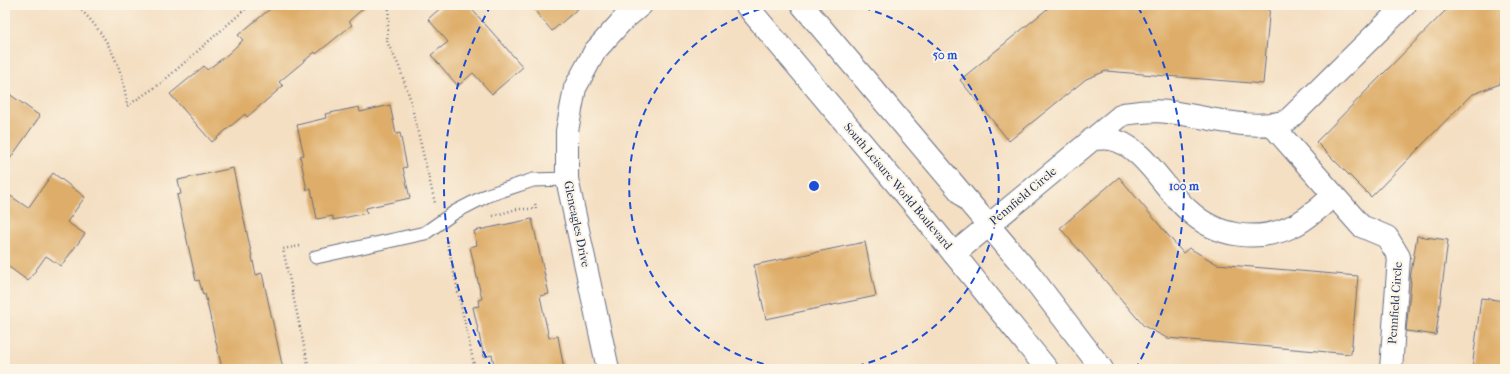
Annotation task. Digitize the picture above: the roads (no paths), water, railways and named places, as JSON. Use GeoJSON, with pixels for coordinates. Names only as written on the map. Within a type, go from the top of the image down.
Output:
{"type":"FeatureCollection","features":[{"type":"Feature","properties":{"kind":"street","name":"Gleneagles Drive"},"geometry":{"type":"LineString","coordinates":[[608,369],[567,179],[568,131],[575,88],[595,52],[622,21],[641,5]]}},
{"type":"Feature","properties":{"kind":"street","name":"South Leisure World Boulevard"},"geometry":{"type":"LineString","coordinates":[[746,5],[954,254],[1047,369]]}},
{"type":"Feature","properties":{"kind":"street"},"geometry":{"type":"LineString","coordinates":[[802,5],[988,225],[1063,316],[1102,369]]}},
{"type":"Feature","properties":{"kind":"street","name":"Pennfield Circle"},"geometry":{"type":"LineString","coordinates":[[954,254],[1123,114],[1146,110],[1168,112],[1254,126],[1272,125],[1287,121],[1301,109],[1405,5]]}},
{"type":"Feature","properties":{"kind":"street","name":"Pennfield Circle"},"geometry":{"type":"LineString","coordinates":[[1272,125],[1361,226],[1387,237],[1399,257],[1391,369]]}},
{"type":"Feature","properties":{"kind":"street"},"geometry":{"type":"LineString","coordinates":[[1092,139],[1111,139],[1133,150],[1188,210],[1215,229],[1243,236],[1269,235],[1293,226],[1334,195]]}},
{"type":"Feature","properties":{"kind":"lane"},"geometry":{"type":"LineString","coordinates":[[316,257],[425,233],[455,212],[488,195],[533,180],[567,179]]}}]}
